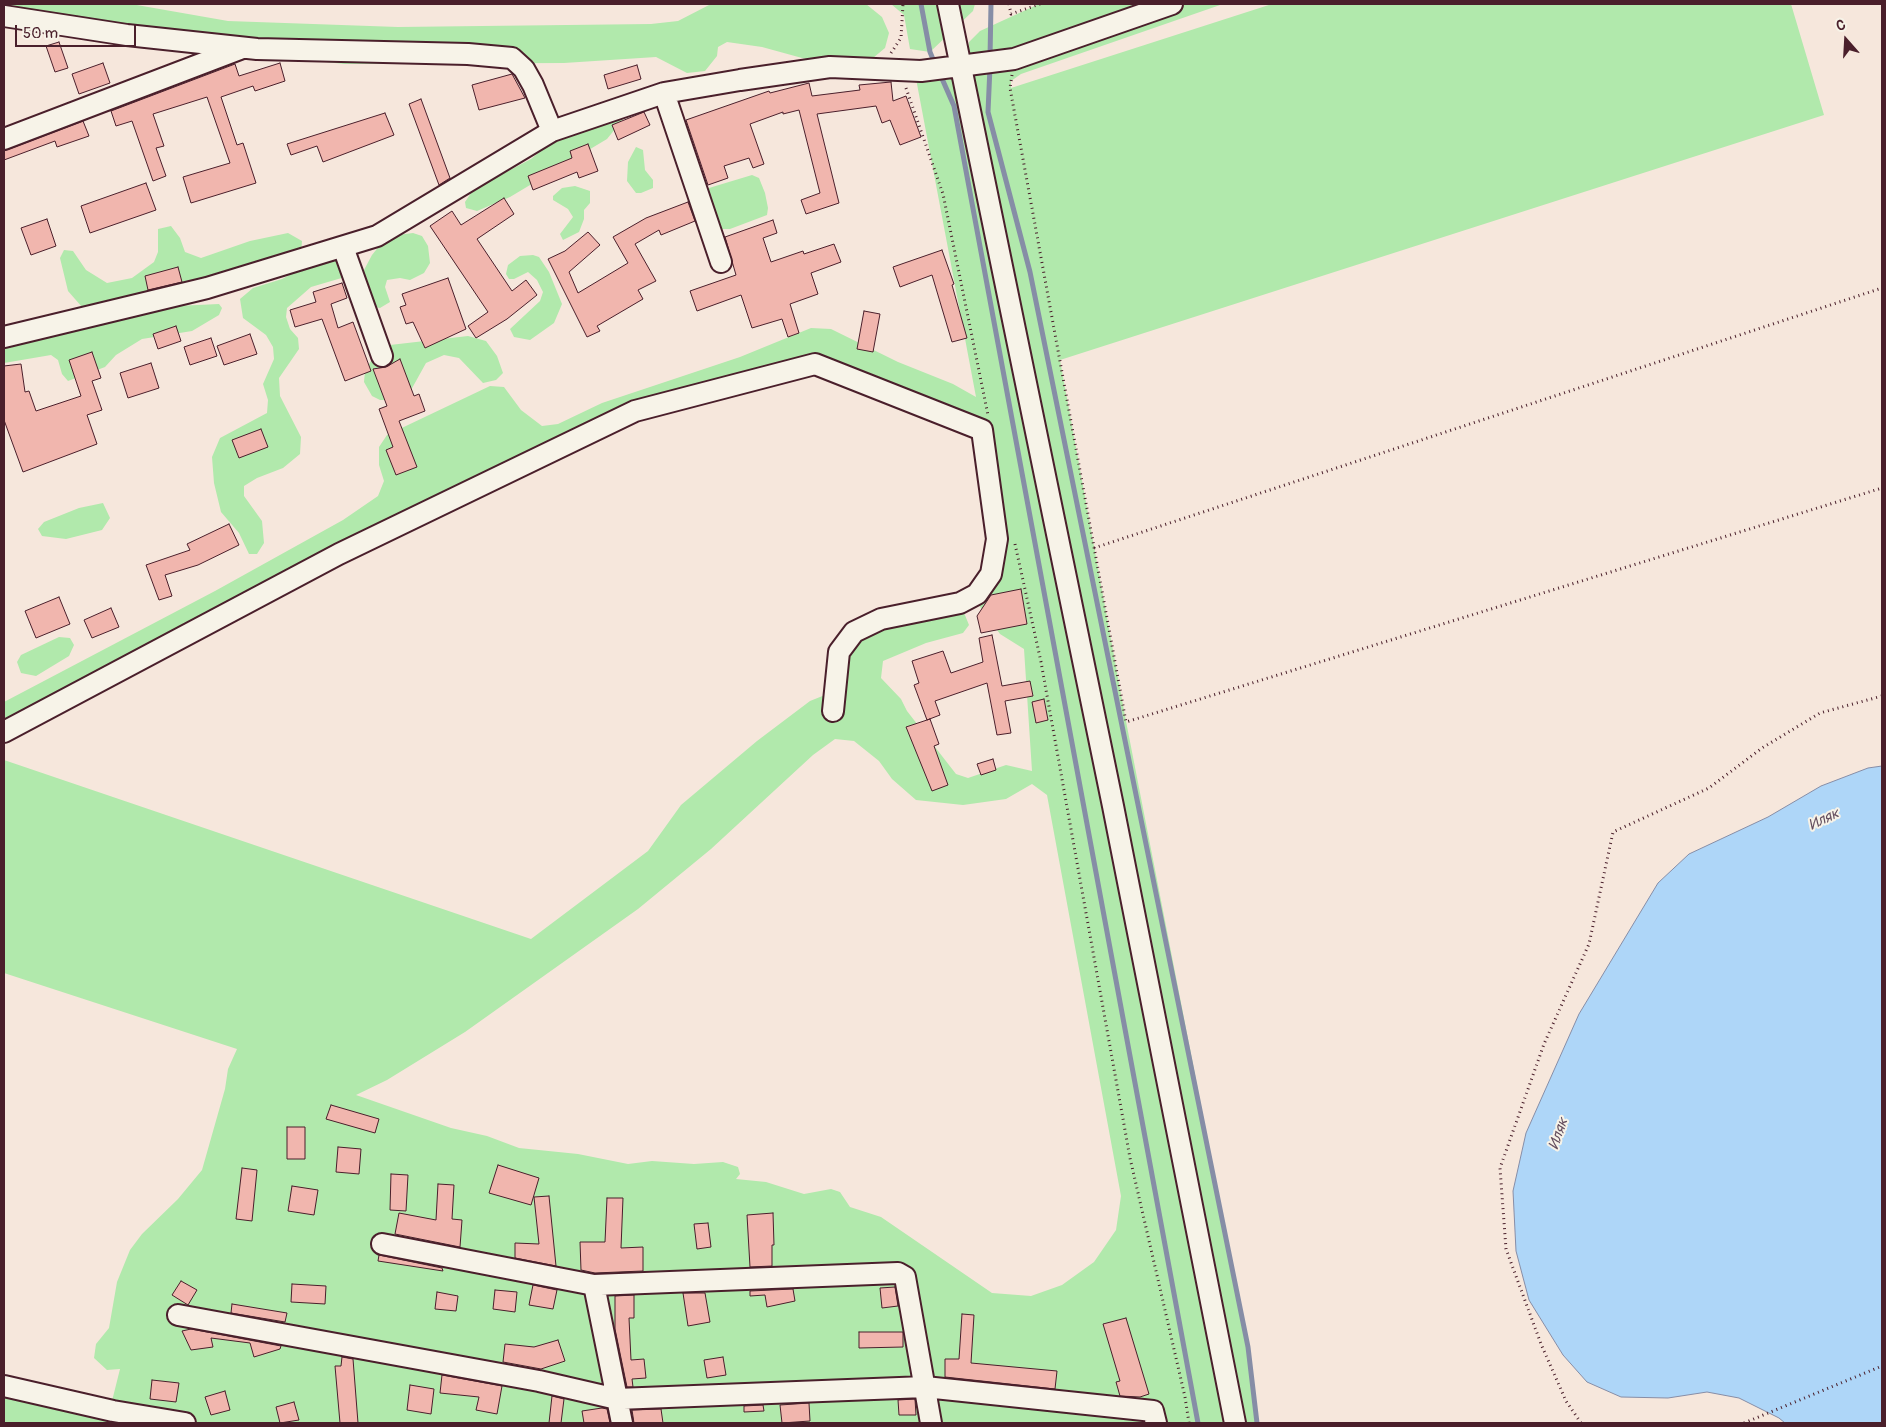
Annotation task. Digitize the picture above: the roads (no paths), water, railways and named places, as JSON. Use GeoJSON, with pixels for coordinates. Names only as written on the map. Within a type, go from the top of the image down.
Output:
{"type":"FeatureCollection","features":[{"type":"Feature","properties":{"kind":"street"},"geometry":{"type":"LineString","coordinates":[[948,4],[963,66],[970,116],[1113,806],[1235,1423]]}},
{"type":"Feature","properties":{"kind":"street"},"geometry":{"type":"LineString","coordinates":[[4,337],[207,288],[377,236],[552,131],[664,93],[830,67],[891,63],[922,71],[1007,60],[1172,4]]}},
{"type":"Feature","properties":{"kind":"street"},"geometry":{"type":"LineString","coordinates":[[4,16],[126,35],[244,48],[468,54],[512,58],[524,69],[533,85],[552,131]]}},
{"type":"Feature","properties":{"kind":"street"},"geometry":{"type":"LineString","coordinates":[[4,139],[244,48]]}},
{"type":"Feature","properties":{"kind":"street"},"geometry":{"type":"LineString","coordinates":[[664,93],[721,262]]}},
{"type":"Feature","properties":{"kind":"street"},"geometry":{"type":"LineString","coordinates":[[343,247],[382,356]]}},
{"type":"Feature","properties":{"kind":"street"},"geometry":{"type":"LineString","coordinates":[[4,732],[339,554],[635,411],[815,364],[982,430],[997,539],[991,574],[977,594],[960,603],[881,619],[854,632],[839,652],[833,711]]}},
{"type":"Feature","properties":{"kind":"street"},"geometry":{"type":"LineString","coordinates":[[382,1244],[594,1285],[898,1273],[905,1277],[931,1423]]}},
{"type":"Feature","properties":{"kind":"street"},"geometry":{"type":"LineString","coordinates":[[594,1285],[622,1423]]}},
{"type":"Feature","properties":{"kind":"street"},"geometry":{"type":"LineString","coordinates":[[178,1315],[539,1381],[617,1399],[925,1387],[1153,1411],[1156,1423]]}},
{"type":"Feature","properties":{"kind":"street"},"geometry":{"type":"LineString","coordinates":[[4,1386],[113,1411],[185,1423]]}},
{"type":"Feature","properties":{"kind":"water","name":"Иляк"},"geometry":{"type":"Polygon","coordinates":[[[1882,766],[1882,1423],[1785,1423],[1779,1418],[1739,1398],[1707,1392],[1668,1398],[1621,1397],[1587,1382],[1563,1355],[1529,1300],[1516,1251],[1513,1191],[1526,1133],[1579,1014],[1658,883],[1689,854],[1768,817],[1821,786],[1868,768],[1882,766]]]}},
{"type":"Feature","properties":{"kind":"waterway"},"geometry":{"type":"LineString","coordinates":[[921,4],[930,52],[935,64]]}},
{"type":"Feature","properties":{"kind":"waterway"},"geometry":{"type":"LineString","coordinates":[[990,58],[991,4]]}},
{"type":"Feature","properties":{"kind":"waterway"},"geometry":{"type":"LineString","coordinates":[[990,67],[988,112],[1030,272],[1248,1347],[1257,1423]]}},
{"type":"Feature","properties":{"kind":"waterway"},"geometry":{"type":"LineString","coordinates":[[940,74],[954,106],[1198,1423]]}}]}
